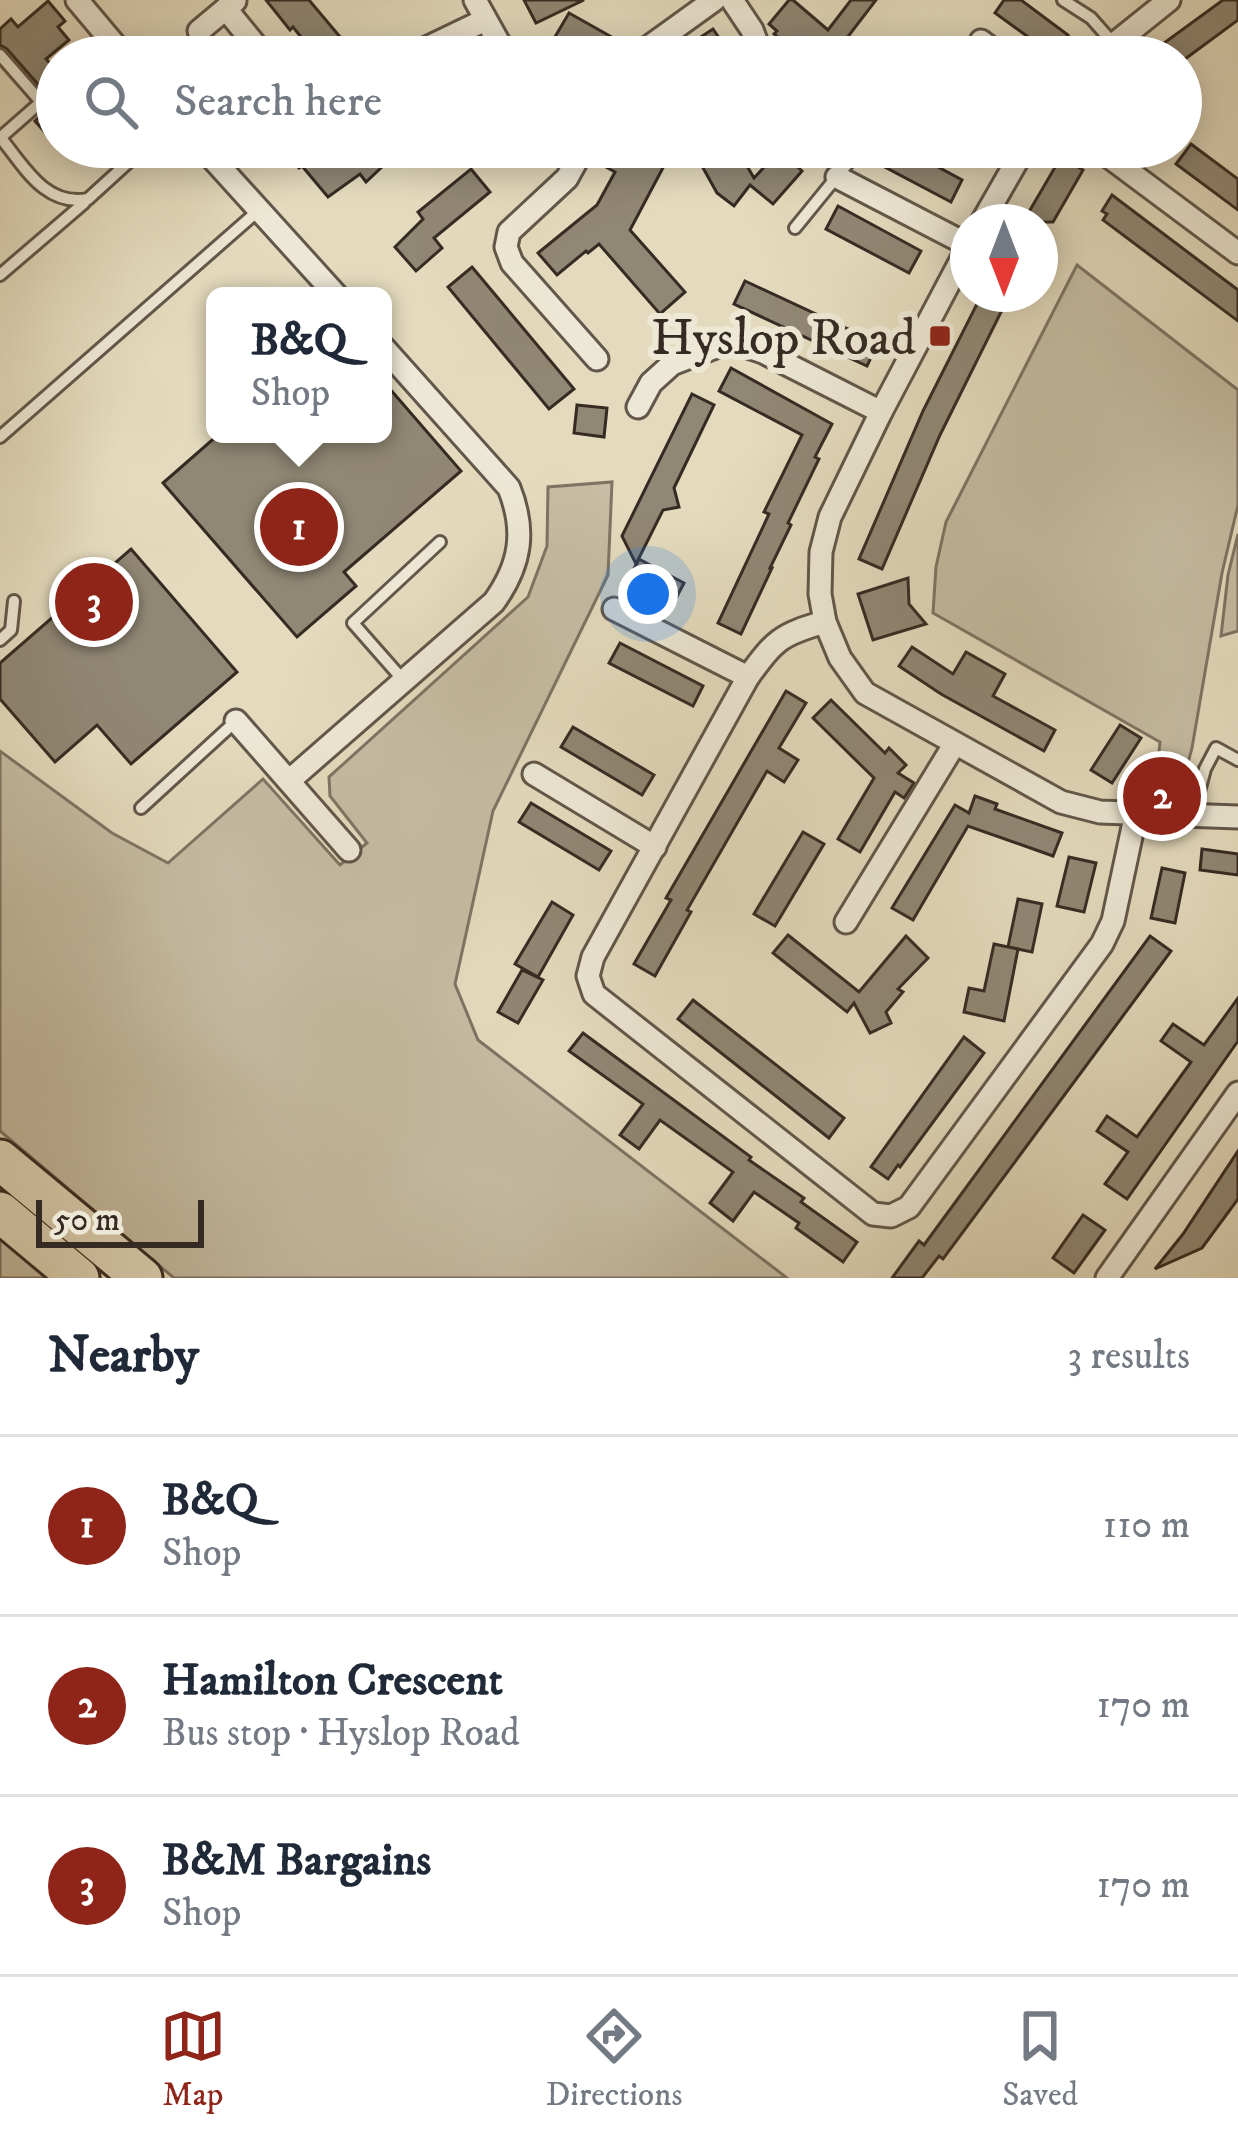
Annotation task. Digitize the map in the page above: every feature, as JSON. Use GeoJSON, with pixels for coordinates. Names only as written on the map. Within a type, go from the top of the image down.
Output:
{"type":"FeatureCollection","features":[{"type":"Feature","properties":{"kind":"highway"},"geometry":{"type":"LineString","coordinates":[[0,1160],[142,1278]]}},
{"type":"Feature","properties":{"kind":"highway"},"geometry":{"type":"LineString","coordinates":[[0,1212],[80,1278]]}},
{"type":"Feature","properties":{"kind":"street"},"geometry":{"type":"LineString","coordinates":[[77,0],[107,36]]}},
{"type":"Feature","properties":{"kind":"street"},"geometry":{"type":"LineString","coordinates":[[664,36],[714,0]]}},
{"type":"Feature","properties":{"kind":"street"},"geometry":{"type":"LineString","coordinates":[[732,0],[754,36]]}},
{"type":"Feature","properties":{"kind":"street"},"geometry":{"type":"LineString","coordinates":[[1124,36],[1169,0]]}},
{"type":"Feature","properties":{"kind":"street"},"geometry":{"type":"LineString","coordinates":[[199,31],[231,4],[252,36]]}},
{"type":"Feature","properties":{"kind":"street"},"geometry":{"type":"LineString","coordinates":[[440,36],[480,10],[495,36]]}},
{"type":"Feature","properties":{"kind":"street"},"geometry":{"type":"LineString","coordinates":[[221,168],[329,287]]}},
{"type":"Feature","properties":{"kind":"street"},"geometry":{"type":"LineString","coordinates":[[572,168],[509,232],[506,247],[512,263],[597,359]]}},
{"type":"Feature","properties":{"kind":"street"},"geometry":{"type":"LineString","coordinates":[[992,204],[1013,168]]}},
{"type":"Feature","properties":{"kind":"street"},"geometry":{"type":"LineString","coordinates":[[1124,168],[1238,254]]}},
{"type":"Feature","properties":{"kind":"street"},"geometry":{"type":"LineString","coordinates":[[837,177],[950,237]]}},
{"type":"Feature","properties":{"kind":"street"},"geometry":{"type":"LineString","coordinates":[[950,280],[830,517],[820,569],[825,622],[840,658],[865,693],[1061,802],[1100,812],[1238,817]]}},
{"type":"Feature","properties":{"kind":"street"},"geometry":{"type":"LineString","coordinates":[[638,407],[651,383],[673,364],[704,350],[739,344],[881,412]]}},
{"type":"Feature","properties":{"kind":"street"},"geometry":{"type":"LineString","coordinates":[[290,780],[494,602],[513,568],[520,529],[509,488],[392,357]]}},
{"type":"Feature","properties":{"kind":"street"},"geometry":{"type":"LineString","coordinates":[[614,609],[748,677]]}},
{"type":"Feature","properties":{"kind":"street"},"geometry":{"type":"LineString","coordinates":[[825,622],[782,637],[748,677],[589,966],[589,986],[873,1214],[891,1216],[908,1207],[1102,944],[1113,921],[1136,813]]}},
{"type":"Feature","properties":{"kind":"street"},"geometry":{"type":"LineString","coordinates":[[236,721],[349,850]]}},
{"type":"Feature","properties":{"kind":"street"},"geometry":{"type":"LineString","coordinates":[[846,922],[955,745]]}},
{"type":"Feature","properties":{"kind":"street"},"geometry":{"type":"LineString","coordinates":[[534,774],[655,847]]}},
{"type":"Feature","properties":{"kind":"street"},"geometry":{"type":"LineString","coordinates":[[1108,1278],[1238,1093]]}},
{"type":"Feature","properties":{"kind":"lane"},"geometry":{"type":"LineString","coordinates":[[1063,0],[1091,18],[1099,36]]}},
{"type":"Feature","properties":{"kind":"lane"},"geometry":{"type":"LineString","coordinates":[[0,55],[36,96]]}},
{"type":"Feature","properties":{"kind":"lane"},"geometry":{"type":"LineString","coordinates":[[36,106],[0,138],[42,188],[66,200],[88,199]]}},
{"type":"Feature","properties":{"kind":"lane"},"geometry":{"type":"LineString","coordinates":[[0,275],[122,168]]}},
{"type":"Feature","properties":{"kind":"lane"},"geometry":{"type":"LineString","coordinates":[[795,228],[844,168]]}},
{"type":"Feature","properties":{"kind":"lane"},"geometry":{"type":"LineString","coordinates":[[0,436],[260,210]]}},
{"type":"Feature","properties":{"kind":"lane"},"geometry":{"type":"LineString","coordinates":[[404,681],[353,622],[440,542]]}},
{"type":"Feature","properties":{"kind":"lane"},"geometry":{"type":"LineString","coordinates":[[0,640],[11,630],[14,602]]}},
{"type":"Feature","properties":{"kind":"lane"},"geometry":{"type":"LineString","coordinates":[[141,808],[236,721]]}},
{"type":"Feature","properties":{"kind":"lane"},"geometry":{"type":"LineString","coordinates":[[1193,814],[1216,748],[1238,760]]}},
{"type":"Feature","properties":{"kind":"shaded area"},"geometry":{"type":"Polygon","coordinates":[[[1077,265],[1238,390],[1238,505],[1178,800],[1154,799],[1160,742],[933,613],[946,522],[1053,312],[1058,312],[1058,302],[1077,265]]]}},
{"type":"Feature","properties":{"kind":"shaded area"},"geometry":{"type":"Polygon","coordinates":[[[612,482],[608,575],[493,811],[455,984],[478,1040],[787,1278],[174,1278],[0,1131],[0,751],[112,833],[168,863],[263,779],[340,865],[367,843],[330,796],[329,777],[528,597],[547,546],[548,487],[612,482]]]}},
{"type":"Feature","properties":{"kind":"shaded area"},"geometry":{"type":"Polygon","coordinates":[[[1238,534],[1238,631],[1221,636],[1228,575],[1238,534]]]}},
{"type":"Feature","properties":{"kind":"shaded area"},"geometry":{"type":"Polygon","coordinates":[[[0,1238],[47,1278],[0,1278],[0,1238]]]}},
{"type":"Feature","properties":{"kind":"building"},"geometry":{"type":"Polygon","coordinates":[[[266,0],[309,0],[339,36],[300,36],[293,27],[290,30],[266,0]]]}},
{"type":"Feature","properties":{"kind":"building"},"geometry":{"type":"Polygon","coordinates":[[[524,0],[584,0],[536,23],[524,0]]]}},
{"type":"Feature","properties":{"kind":"building"},"geometry":{"type":"Polygon","coordinates":[[[789,0],[828,30],[851,0],[876,0],[848,36],[776,36],[769,24],[789,0]]]}},
{"type":"Feature","properties":{"kind":"building"},"geometry":{"type":"Polygon","coordinates":[[[1004,0],[1021,0],[1068,35],[1027,36],[995,13],[1004,0]]]}},
{"type":"Feature","properties":{"kind":"building"},"geometry":{"type":"Polygon","coordinates":[[[1223,0],[1238,0],[1238,20],[1202,47],[1202,36],[1174,36],[1223,0]]]}},
{"type":"Feature","properties":{"kind":"building"},"geometry":{"type":"Polygon","coordinates":[[[48,1],[65,21],[58,27],[66,36],[36,36],[36,82],[0,45],[0,29],[11,19],[18,27],[48,1]]]}},
{"type":"Feature","properties":{"kind":"building"},"geometry":{"type":"Polygon","coordinates":[[[569,13],[610,36],[556,36],[569,13]]]}},
{"type":"Feature","properties":{"kind":"building"},"geometry":{"type":"Polygon","coordinates":[[[1202,152],[1238,179],[1238,210],[1181,168],[1202,168],[1202,152]]]}},
{"type":"Feature","properties":{"kind":"building"},"geometry":{"type":"Polygon","coordinates":[[[304,168],[381,168],[366,182],[360,174],[328,197],[304,168]]]}},
{"type":"Feature","properties":{"kind":"building"},"geometry":{"type":"Polygon","coordinates":[[[608,168],[663,168],[630,230],[685,292],[660,314],[599,244],[557,275],[538,253],[597,205],[615,172],[608,168]]]}},
{"type":"Feature","properties":{"kind":"building"},"geometry":{"type":"Polygon","coordinates":[[[703,168],[748,168],[754,178],[763,168],[802,171],[773,204],[750,185],[734,206],[717,193],[703,168]]]}},
{"type":"Feature","properties":{"kind":"building"},"geometry":{"type":"Polygon","coordinates":[[[887,168],[940,168],[962,180],[951,202],[887,168]]]}},
{"type":"Feature","properties":{"kind":"building"},"geometry":{"type":"Polygon","coordinates":[[[1055,168],[1083,170],[1058,213],[1058,204],[1034,204],[1055,168]]]}},
{"type":"Feature","properties":{"kind":"building"},"geometry":{"type":"Polygon","coordinates":[[[471,169],[490,192],[434,238],[442,248],[416,271],[395,247],[423,219],[418,212],[471,169]]]}},
{"type":"Feature","properties":{"kind":"building"},"geometry":{"type":"Polygon","coordinates":[[[1112,195],[1238,290],[1238,321],[1103,220],[1107,214],[1102,211],[1112,195]]]}},
{"type":"Feature","properties":{"kind":"building"},"geometry":{"type":"Polygon","coordinates":[[[838,206],[921,251],[909,273],[826,229],[838,206]]]}},
{"type":"Feature","properties":{"kind":"building"},"geometry":{"type":"Polygon","coordinates":[[[472,267],[574,389],[549,409],[448,287],[472,267]]]}},
{"type":"Feature","properties":{"kind":"building"},"geometry":{"type":"Polygon","coordinates":[[[745,281],[878,343],[867,366],[734,304],[745,281]]]}},
{"type":"Feature","properties":{"kind":"building"},"geometry":{"type":"Polygon","coordinates":[[[973,312],[1001,312],[940,435],[882,569],[859,559],[923,411],[973,312]]]}},
{"type":"Feature","properties":{"kind":"building"},"geometry":{"type":"Polygon","coordinates":[[[731,368],[832,424],[741,634],[718,623],[802,435],[719,391],[731,368]]]}},
{"type":"Feature","properties":{"kind":"building"},"geometry":{"type":"Polygon","coordinates":[[[392,391],[461,471],[344,572],[356,586],[297,637],[163,483],[209,443],[392,443],[392,391]]]}},
{"type":"Feature","properties":{"kind":"building"},"geometry":{"type":"Polygon","coordinates":[[[692,394],[714,405],[674,488],[679,507],[663,510],[636,564],[622,536],[692,394]]]}},
{"type":"Feature","properties":{"kind":"building"},"geometry":{"type":"Polygon","coordinates":[[[577,405],[607,408],[604,437],[574,433],[577,405]]]}},
{"type":"Feature","properties":{"kind":"building"},"geometry":{"type":"Polygon","coordinates":[[[131,549],[237,672],[131,764],[97,725],[55,762],[0,699],[0,663],[131,549]]]}},
{"type":"Feature","properties":{"kind":"building"},"geometry":{"type":"Polygon","coordinates":[[[639,559],[684,583],[673,604],[628,580],[639,559]]]}},
{"type":"Feature","properties":{"kind":"building"},"geometry":{"type":"Polygon","coordinates":[[[908,578],[909,604],[926,624],[873,640],[858,594],[908,578]]]}},
{"type":"Feature","properties":{"kind":"building"},"geometry":{"type":"Polygon","coordinates":[[[620,643],[703,686],[693,706],[609,663],[620,643]]]}},
{"type":"Feature","properties":{"kind":"building"},"geometry":{"type":"Polygon","coordinates":[[[912,647],[953,674],[966,652],[1005,674],[993,696],[1055,730],[1044,751],[899,666],[912,647]]]}},
{"type":"Feature","properties":{"kind":"building"},"geometry":{"type":"Polygon","coordinates":[[[786,691],[806,703],[779,748],[798,760],[784,782],[767,771],[655,976],[634,964],[671,900],[666,898],[786,691]]]}},
{"type":"Feature","properties":{"kind":"building"},"geometry":{"type":"Polygon","coordinates":[[[831,700],[885,753],[889,748],[906,765],[898,773],[914,783],[904,798],[895,792],[860,852],[838,839],[874,778],[813,718],[831,700]]]}},
{"type":"Feature","properties":{"kind":"building"},"geometry":{"type":"Polygon","coordinates":[[[1120,725],[1141,738],[1112,783],[1091,770],[1120,725]]]}},
{"type":"Feature","properties":{"kind":"building"},"geometry":{"type":"Polygon","coordinates":[[[573,727],[654,775],[642,795],[561,747],[573,727]]]}},
{"type":"Feature","properties":{"kind":"building"},"geometry":{"type":"Polygon","coordinates":[[[975,796],[997,804],[995,809],[1062,833],[1053,856],[968,826],[913,920],[892,908],[955,805],[969,813],[975,796]]]}},
{"type":"Feature","properties":{"kind":"building"},"geometry":{"type":"Polygon","coordinates":[[[531,803],[611,851],[599,870],[519,822],[531,803]]]}},
{"type":"Feature","properties":{"kind":"building"},"geometry":{"type":"Polygon","coordinates":[[[803,832],[824,844],[775,926],[754,914],[803,832]]]}},
{"type":"Feature","properties":{"kind":"building"},"geometry":{"type":"Polygon","coordinates":[[[1202,849],[1238,854],[1238,875],[1200,870],[1202,849]]]}},
{"type":"Feature","properties":{"kind":"building"},"geometry":{"type":"Polygon","coordinates":[[[1069,857],[1096,863],[1084,912],[1057,906],[1069,857]]]}},
{"type":"Feature","properties":{"kind":"building"},"geometry":{"type":"Polygon","coordinates":[[[1162,868],[1185,873],[1175,923],[1151,918],[1162,868]]]}},
{"type":"Feature","properties":{"kind":"building"},"geometry":{"type":"Polygon","coordinates":[[[1018,899],[1042,904],[1032,952],[1008,947],[1018,899]]]}},
{"type":"Feature","properties":{"kind":"building"},"geometry":{"type":"Polygon","coordinates":[[[552,902],[573,915],[538,977],[515,964],[552,902]]]}},
{"type":"Feature","properties":{"kind":"building"},"geometry":{"type":"Polygon","coordinates":[[[788,935],[859,992],[906,936],[928,958],[898,989],[903,992],[886,1012],[891,1023],[870,1033],[854,1003],[847,1012],[773,953],[788,935]]]}},
{"type":"Feature","properties":{"kind":"building"},"geometry":{"type":"Polygon","coordinates":[[[1150,936],[1171,951],[943,1259],[939,1256],[922,1278],[892,1278],[919,1241],[924,1245],[1150,936]]]}},
{"type":"Feature","properties":{"kind":"building"},"geometry":{"type":"Polygon","coordinates":[[[994,944],[1018,949],[1004,1021],[964,1012],[969,988],[984,991],[994,944]]]}},
{"type":"Feature","properties":{"kind":"building"},"geometry":{"type":"Polygon","coordinates":[[[522,970],[543,980],[518,1023],[498,1012],[522,970]]]}},
{"type":"Feature","properties":{"kind":"building"},"geometry":{"type":"Polygon","coordinates":[[[1238,998],[1238,1041],[1127,1199],[1105,1184],[1128,1152],[1097,1131],[1107,1116],[1137,1137],[1191,1062],[1161,1041],[1173,1024],[1204,1045],[1238,998]]]}},
{"type":"Feature","properties":{"kind":"building"},"geometry":{"type":"Polygon","coordinates":[[[693,1000],[844,1118],[829,1138],[678,1019],[693,1000]]]}},
{"type":"Feature","properties":{"kind":"building"},"geometry":{"type":"Polygon","coordinates":[[[583,1033],[857,1242],[843,1262],[754,1192],[733,1221],[710,1203],[733,1172],[660,1120],[639,1149],[620,1135],[643,1104],[569,1051],[583,1033]]]}},
{"type":"Feature","properties":{"kind":"building"},"geometry":{"type":"Polygon","coordinates":[[[964,1037],[984,1053],[888,1179],[871,1167],[964,1037]]]}},
{"type":"Feature","properties":{"kind":"building"},"geometry":{"type":"Polygon","coordinates":[[[1238,1151],[1238,1199],[1202,1248],[1155,1269],[1183,1234],[1238,1151]]]}},
{"type":"Feature","properties":{"kind":"building"},"geometry":{"type":"Polygon","coordinates":[[[1083,1215],[1105,1230],[1074,1273],[1053,1258],[1083,1215]]]}},
{"type":"Feature","properties":{"kind":"place","name":"Hyslop Road"},"geometry":{"type":"Point","coordinates":[940,336]}},
{"type":"Feature","properties":{"kind":"place","name":"B&Q"},"geometry":{"type":"Point","coordinates":[299,527]}},
{"type":"Feature","properties":{"kind":"place","name":"B&M Bargains"},"geometry":{"type":"Point","coordinates":[94,602]}},
{"type":"Feature","properties":{"kind":"place","name":"Hamilton Crescent"},"geometry":{"type":"Point","coordinates":[1162,796]}}]}
